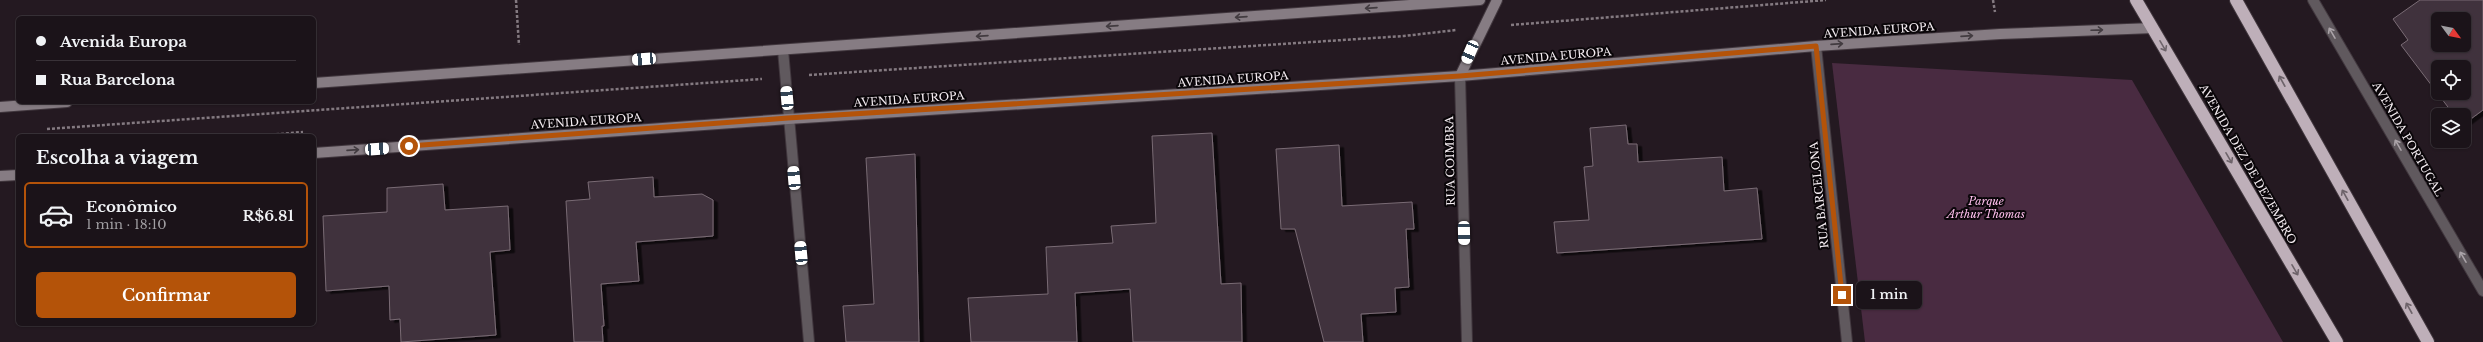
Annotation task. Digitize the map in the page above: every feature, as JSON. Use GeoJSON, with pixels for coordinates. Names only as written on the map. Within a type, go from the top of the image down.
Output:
{"type":"FeatureCollection","features":[{"type":"Feature","properties":{"kind":"highway","name":"AVENIDA DEZ DE DEZEMBRO"},"geometry":{"type":"LineString","coordinates":[[2136,0],[2337,342]]}},
{"type":"Feature","properties":{"kind":"highway"},"geometry":{"type":"LineString","coordinates":[[2236,0],[2428,342]]}},
{"type":"Feature","properties":{"kind":"main road"},"geometry":{"type":"LineString","coordinates":[[316,83],[521,67],[783,50],[1480,0]]}},
{"type":"Feature","properties":{"kind":"main road"},"geometry":{"type":"LineString","coordinates":[[1460,76],[1482,27],[1497,0]]}},
{"type":"Feature","properties":{"kind":"main road","name":"AVENIDA EUROPA"},"geometry":{"type":"LineString","coordinates":[[316,153],[788,118],[1460,76],[1816,46],[2000,34],[2153,28]]}},
{"type":"Feature","properties":{"kind":"main road"},"geometry":{"type":"LineString","coordinates":[[0,107],[40,104]]}},
{"type":"Feature","properties":{"kind":"main road"},"geometry":{"type":"LineString","coordinates":[[0,176],[16,175]]}},
{"type":"Feature","properties":{"kind":"street","name":"AVENIDA PORTUGAL"},"geometry":{"type":"LineString","coordinates":[[2313,0],[2483,291]]}},
{"type":"Feature","properties":{"kind":"street","name":"RUA BARCELONA"},"geometry":{"type":"LineString","coordinates":[[1816,46],[1847,342]]}},
{"type":"Feature","properties":{"kind":"street"},"geometry":{"type":"LineString","coordinates":[[783,50],[809,342]]}},
{"type":"Feature","properties":{"kind":"street","name":"RUA COIMBRA"},"geometry":{"type":"LineString","coordinates":[[1460,76],[1467,342]]}},
{"type":"Feature","properties":{"kind":"path"},"geometry":{"type":"LineString","coordinates":[[516,0],[521,67]]}},
{"type":"Feature","properties":{"kind":"path"},"geometry":{"type":"LineString","coordinates":[[40,130],[785,77],[1404,36],[1482,27],[1826,0]]}},
{"type":"Feature","properties":{"kind":"green space","name":"Parque Arthur Thomas"},"geometry":{"type":"Polygon","coordinates":[[[1832,63],[2132,80],[2283,342],[1865,342],[1832,63]]]}},
{"type":"Feature","properties":{"kind":"building"},"geometry":{"type":"Polygon","coordinates":[[[2420,0],[2483,0],[2483,110],[2471,119],[2471,108],[2449,108],[2443,100],[2471,100],[2471,60],[2431,60],[2431,85],[2401,45],[2408,40],[2393,19],[2420,0]]]}},
{"type":"Feature","properties":{"kind":"building"},"geometry":{"type":"Polygon","coordinates":[[[1626,125],[1628,144],[1637,144],[1638,162],[1722,157],[1724,191],[1757,188],[1762,239],[1557,253],[1554,222],[1589,220],[1584,167],[1593,166],[1590,128],[1626,125]]]}},
{"type":"Feature","properties":{"kind":"building"},"geometry":{"type":"Polygon","coordinates":[[[1212,133],[1221,284],[1241,283],[1242,342],[1133,342],[1130,289],[1075,293],[1077,342],[971,342],[968,298],[1048,294],[1046,247],[1113,243],[1111,226],[1156,223],[1152,136],[1212,133]]]}},
{"type":"Feature","properties":{"kind":"building"},"geometry":{"type":"Polygon","coordinates":[[[1339,145],[1342,206],[1412,202],[1414,229],[1406,229],[1409,287],[1395,288],[1396,312],[1361,314],[1363,342],[1324,342],[1295,229],[1281,229],[1276,149],[1339,145]]]}},
{"type":"Feature","properties":{"kind":"building"},"geometry":{"type":"Polygon","coordinates":[[[915,154],[919,342],[846,342],[843,306],[874,304],[866,158],[915,154]]]}},
{"type":"Feature","properties":{"kind":"building"},"geometry":{"type":"Polygon","coordinates":[[[653,177],[654,197],[702,194],[713,200],[713,236],[636,242],[639,281],[601,284],[604,326],[602,326],[603,342],[574,342],[566,201],[590,199],[588,182],[653,177]]]}},
{"type":"Feature","properties":{"kind":"building"},"geometry":{"type":"Polygon","coordinates":[[[443,184],[445,210],[508,206],[510,250],[490,252],[496,335],[401,342],[400,319],[390,320],[389,286],[326,291],[323,216],[387,212],[387,188],[443,184]]]}},
{"type":"Feature","properties":{"kind":"route"},"geometry":{"type":"LineString","coordinates":[[409,146],[788,118],[1460,76],[1816,46],[1842,295]]}}]}
